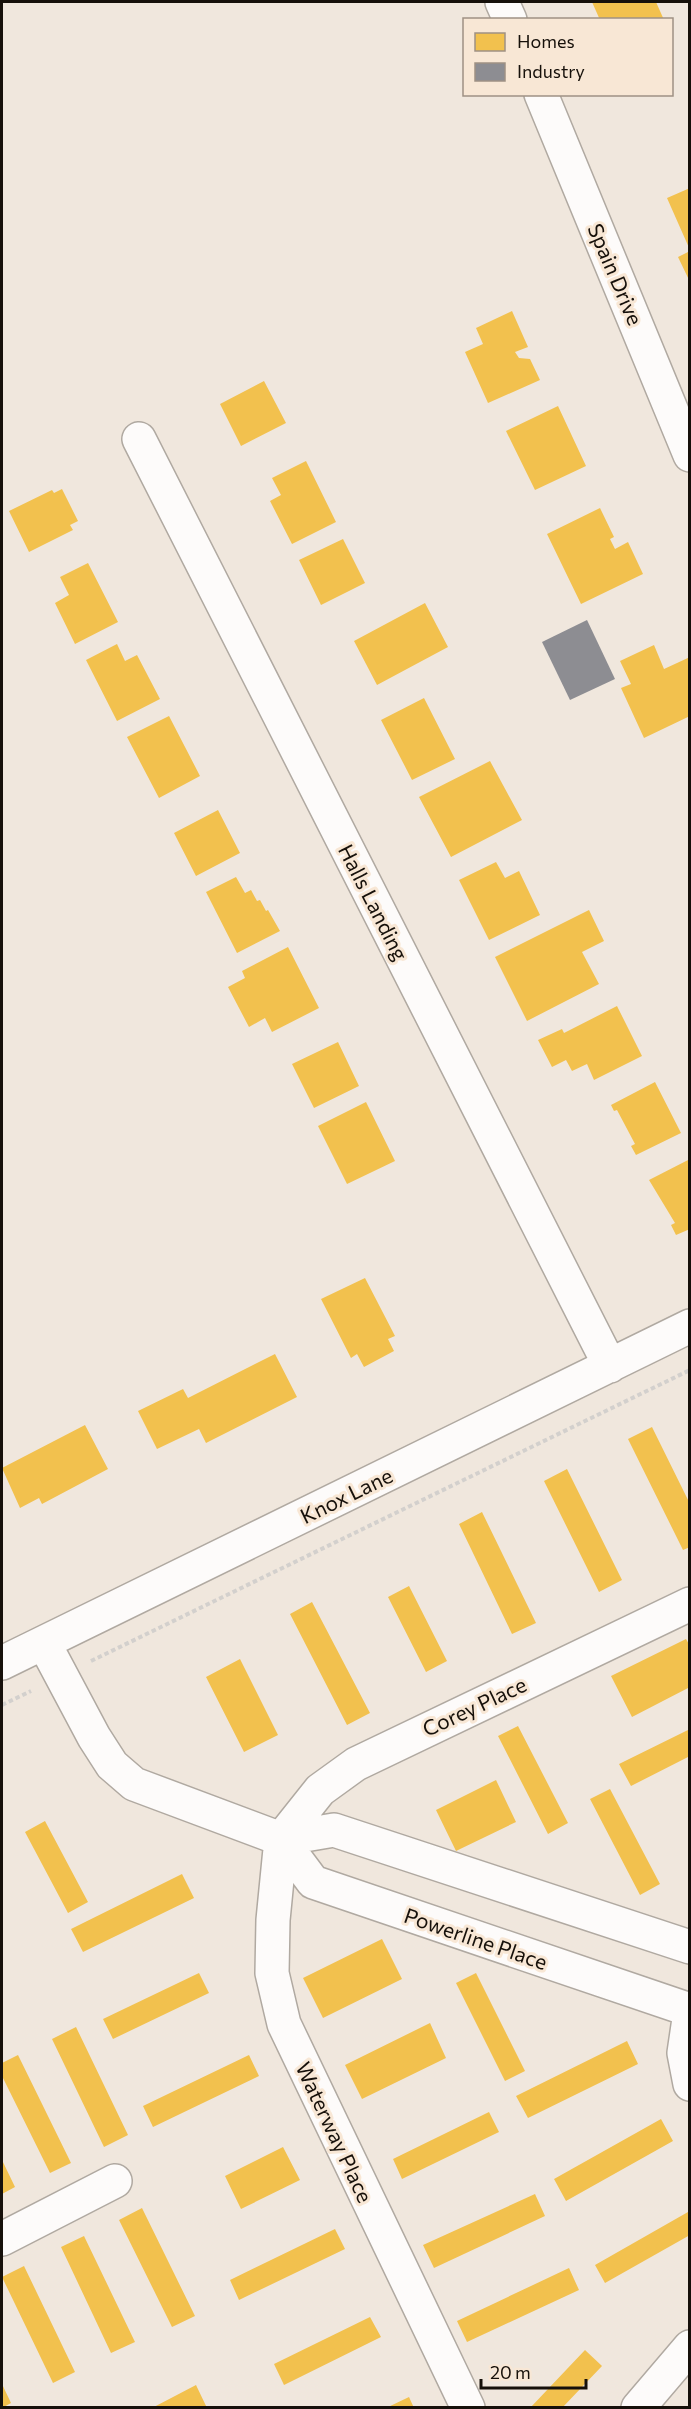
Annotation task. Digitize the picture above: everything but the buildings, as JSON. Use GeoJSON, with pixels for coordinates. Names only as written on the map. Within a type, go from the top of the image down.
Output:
{"type":"FeatureCollection","features":[{"type":"Feature","properties":{"kind":"street"},"geometry":{"type":"LineString","coordinates":[[502,2],[509,18]]}},
{"type":"Feature","properties":{"kind":"street","name":"Spain Drive"},"geometry":{"type":"LineString","coordinates":[[542,96],[690,455]]}},
{"type":"Feature","properties":{"kind":"street","name":"Halls Landing"},"geometry":{"type":"LineString","coordinates":[[139,439],[610,1366]]}},
{"type":"Feature","properties":{"kind":"street","name":"Knox Lane"},"geometry":{"type":"LineString","coordinates":[[2,1663],[690,1326]]}},
{"type":"Feature","properties":{"kind":"street","name":"Corey Place"},"geometry":{"type":"LineString","coordinates":[[281,1839],[320,1790],[356,1764],[690,1604]]}},
{"type":"Feature","properties":{"kind":"street"},"geometry":{"type":"LineString","coordinates":[[44,1642],[94,1737],[112,1765],[134,1784],[281,1839],[334,1830],[690,1947]]}},
{"type":"Feature","properties":{"kind":"street","name":"Powerline Place"},"geometry":{"type":"LineString","coordinates":[[281,1839],[313,1882],[690,2011]]}},
{"type":"Feature","properties":{"kind":"street","name":"Waterway Place"},"geometry":{"type":"LineString","coordinates":[[281,1839],[273,1920],[272,1973],[284,2024],[468,2408]]}},
{"type":"Feature","properties":{"kind":"street"},"geometry":{"type":"LineString","coordinates":[[690,2011],[684,2053],[690,2084]]}},
{"type":"Feature","properties":{"kind":"street"},"geometry":{"type":"LineString","coordinates":[[2,2239],[115,2181]]}},
{"type":"Feature","properties":{"kind":"street"},"geometry":{"type":"LineString","coordinates":[[638,2408],[690,2347]]}},
{"type":"Feature","properties":{"kind":"path"},"geometry":{"type":"LineString","coordinates":[[2,1705],[690,1370]]}}]}
